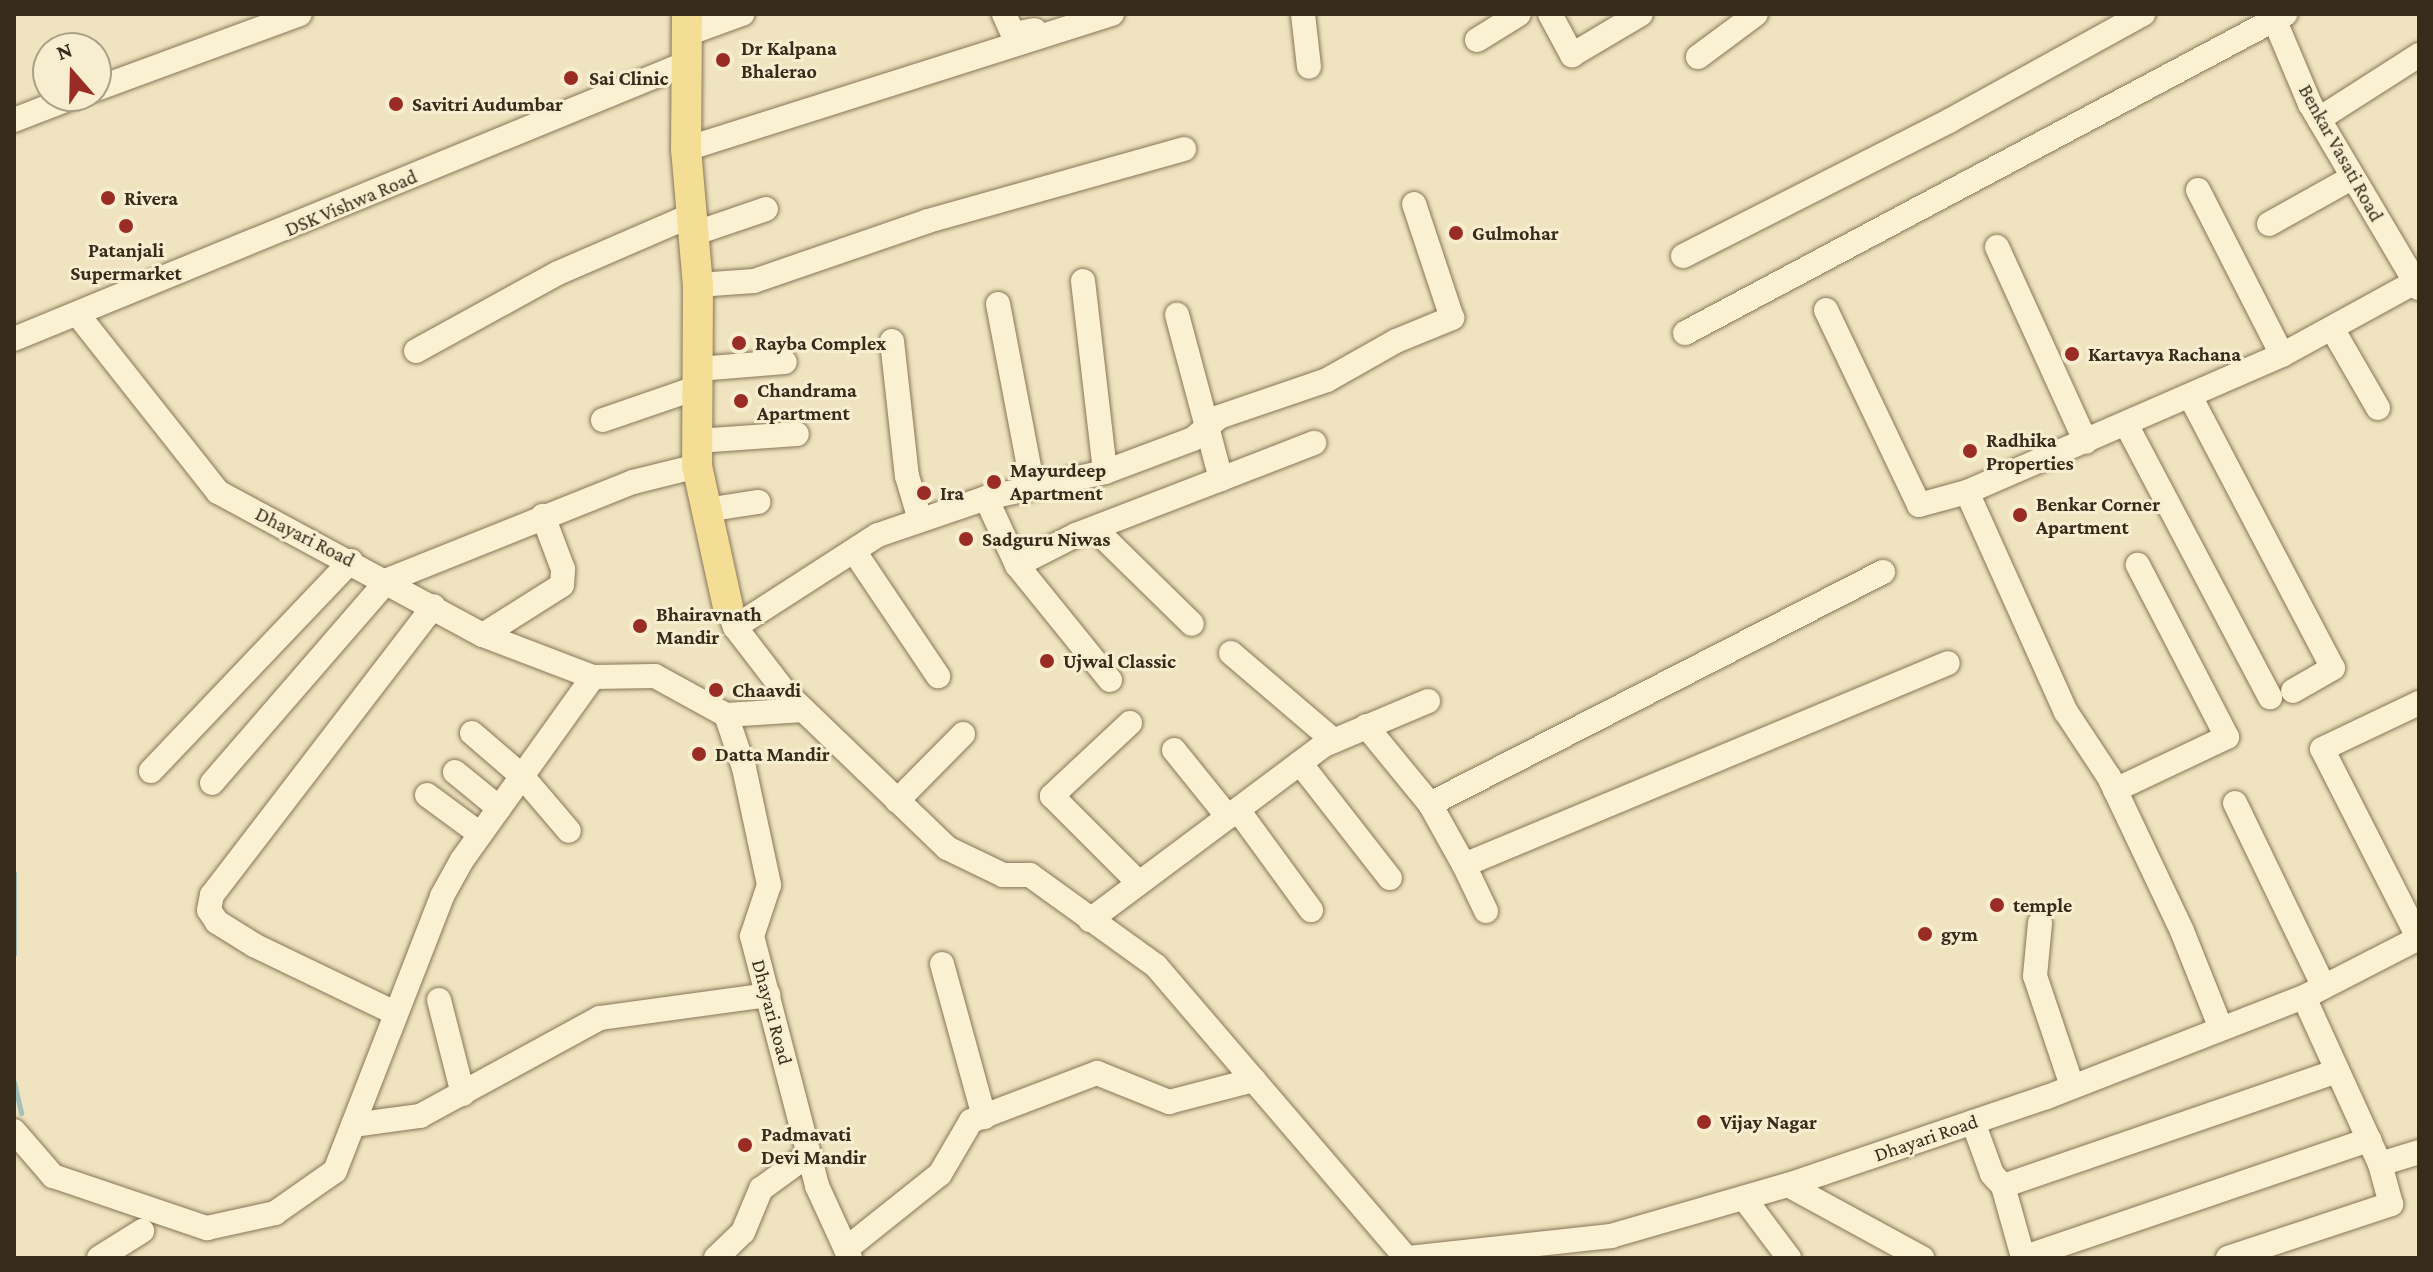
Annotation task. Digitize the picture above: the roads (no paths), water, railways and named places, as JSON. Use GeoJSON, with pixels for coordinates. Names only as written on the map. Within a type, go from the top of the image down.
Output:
{"type":"FeatureCollection","features":[{"type":"Feature","properties":{"kind":"main road"},"geometry":{"type":"LineString","coordinates":[[687,37],[686,149],[698,285],[697,454],[706,510],[732,617]]}},
{"type":"Feature","properties":{"kind":"street"},"geometry":{"type":"LineString","coordinates":[[112,83],[300,14]]}},
{"type":"Feature","properties":{"kind":"street","name":"DSK Vishwa Road"},"geometry":{"type":"LineString","coordinates":[[14,339],[79,316],[742,14]]}},
{"type":"Feature","properties":{"kind":"street"},"geometry":{"type":"LineString","coordinates":[[1004,14],[1013,34],[1020,35],[1081,14]]}},
{"type":"Feature","properties":{"kind":"street"},"geometry":{"type":"LineString","coordinates":[[686,149],[1112,14]]}},
{"type":"Feature","properties":{"kind":"street"},"geometry":{"type":"LineString","coordinates":[[1303,14],[1309,67]]}},
{"type":"Feature","properties":{"kind":"street"},"geometry":{"type":"LineString","coordinates":[[1477,40],[1519,14]]}},
{"type":"Feature","properties":{"kind":"street"},"geometry":{"type":"LineString","coordinates":[[1550,14],[1572,55],[1641,14]]}},
{"type":"Feature","properties":{"kind":"street"},"geometry":{"type":"LineString","coordinates":[[1698,57],[1756,14]]}},
{"type":"Feature","properties":{"kind":"street"},"geometry":{"type":"LineString","coordinates":[[1683,256],[1949,121],[2143,14]]}},
{"type":"Feature","properties":{"kind":"street"},"geometry":{"type":"LineString","coordinates":[[1685,333],[2278,16]]}},
{"type":"Feature","properties":{"kind":"street","name":"Benkar Vasati Road"},"geometry":{"type":"LineString","coordinates":[[2278,16],[2319,119],[2418,283]]}},
{"type":"Feature","properties":{"kind":"street"},"geometry":{"type":"LineString","coordinates":[[2319,119],[2419,55]]}},
{"type":"Feature","properties":{"kind":"street"},"geometry":{"type":"LineString","coordinates":[[14,120],[35,112]]}},
{"type":"Feature","properties":{"kind":"street"},"geometry":{"type":"LineString","coordinates":[[698,285],[754,281],[928,221],[1184,149]]}},
{"type":"Feature","properties":{"kind":"street"},"geometry":{"type":"LineString","coordinates":[[2269,224],[2353,177]]}},
{"type":"Feature","properties":{"kind":"street"},"geometry":{"type":"LineString","coordinates":[[2198,190],[2282,355]]}},
{"type":"Feature","properties":{"kind":"street"},"geometry":{"type":"LineString","coordinates":[[1408,1258],[1156,966],[1030,875],[1003,875],[947,848],[804,710],[732,617],[854,551],[920,520],[986,498],[1105,472],[1193,439],[1208,423],[1327,380],[1396,341],[1452,318],[1414,204]]}},
{"type":"Feature","properties":{"kind":"street"},"geometry":{"type":"LineString","coordinates":[[416,351],[558,273],[692,224],[766,209]]}},
{"type":"Feature","properties":{"kind":"street"},"geometry":{"type":"LineString","coordinates":[[1997,247],[2086,442]]}},
{"type":"Feature","properties":{"kind":"street"},"geometry":{"type":"LineString","coordinates":[[1083,281],[1105,472]]}},
{"type":"Feature","properties":{"kind":"street"},"geometry":{"type":"LineString","coordinates":[[1826,310],[1909,493],[1919,505],[1967,492],[2190,396],[2333,330],[2418,283]]}},
{"type":"Feature","properties":{"kind":"street"},"geometry":{"type":"LineString","coordinates":[[998,304],[1033,487]]}},
{"type":"Feature","properties":{"kind":"street"},"geometry":{"type":"LineString","coordinates":[[1177,315],[1198,405],[1208,423],[1221,479]]}},
{"type":"Feature","properties":{"kind":"street","name":"Dhayari Road"},"geometry":{"type":"LineString","coordinates":[[79,316],[218,492],[388,580],[483,635],[593,677],[655,676],[726,715],[744,768],[769,885],[752,936],[809,1154],[848,1254]]}},
{"type":"Feature","properties":{"kind":"street"},"geometry":{"type":"LineString","coordinates":[[2333,330],[2378,408]]}},
{"type":"Feature","properties":{"kind":"street"},"geometry":{"type":"LineString","coordinates":[[892,341],[907,476],[920,520]]}},
{"type":"Feature","properties":{"kind":"street"},"geometry":{"type":"LineString","coordinates":[[603,420],[697,379],[785,362]]}},
{"type":"Feature","properties":{"kind":"street"},"geometry":{"type":"LineString","coordinates":[[2126,424],[2281,694],[2333,668],[2190,396]]}},
{"type":"Feature","properties":{"kind":"street"},"geometry":{"type":"LineString","coordinates":[[212,783],[388,580],[697,454],[797,434]]}},
{"type":"Feature","properties":{"kind":"street"},"geometry":{"type":"LineString","coordinates":[[1017,565],[1314,443]]}},
{"type":"Feature","properties":{"kind":"street"},"geometry":{"type":"LineString","coordinates":[[1967,492],[2066,712],[2115,790],[2220,1026]]}},
{"type":"Feature","properties":{"kind":"street"},"geometry":{"type":"LineString","coordinates":[[986,498],[1017,565],[1110,680]]}},
{"type":"Feature","properties":{"kind":"street"},"geometry":{"type":"LineString","coordinates":[[706,510],[758,502]]}},
{"type":"Feature","properties":{"kind":"street"},"geometry":{"type":"LineString","coordinates":[[483,635],[562,585],[563,569],[543,516]]}},
{"type":"Feature","properties":{"kind":"street"},"geometry":{"type":"LineString","coordinates":[[1096,530],[1192,624]]}},
{"type":"Feature","properties":{"kind":"street"},"geometry":{"type":"LineString","coordinates":[[854,551],[938,676]]}},
{"type":"Feature","properties":{"kind":"street"},"geometry":{"type":"LineString","coordinates":[[151,771],[351,561]]}},
{"type":"Feature","properties":{"kind":"street"},"geometry":{"type":"LineString","coordinates":[[2115,790],[2227,737],[2138,565]]}},
{"type":"Feature","properties":{"kind":"street"},"geometry":{"type":"LineString","coordinates":[[1430,804],[1883,572]]}},
{"type":"Feature","properties":{"kind":"street"},"geometry":{"type":"LineString","coordinates":[[393,1012],[254,945],[217,922],[209,910],[212,895],[434,606]]}},
{"type":"Feature","properties":{"kind":"street"},"geometry":{"type":"LineString","coordinates":[[1231,653],[1334,741]]}},
{"type":"Feature","properties":{"kind":"street"},"geometry":{"type":"LineString","coordinates":[[1464,865],[1948,663]]}},
{"type":"Feature","properties":{"kind":"street"},"geometry":{"type":"LineString","coordinates":[[14,1131],[53,1176],[207,1228],[275,1213],[335,1171],[393,1012],[442,896],[480,834],[593,677]]}},
{"type":"Feature","properties":{"kind":"street"},"geometry":{"type":"LineString","coordinates":[[1090,920],[1300,763],[1334,741],[1428,701]]}},
{"type":"Feature","properties":{"kind":"street"},"geometry":{"type":"LineString","coordinates":[[2419,703],[2322,749],[2419,938]]}},
{"type":"Feature","properties":{"kind":"street"},"geometry":{"type":"LineString","coordinates":[[726,715],[804,710]]}},
{"type":"Feature","properties":{"kind":"street"},"geometry":{"type":"LineString","coordinates":[[1130,723],[1052,796],[1138,882]]}},
{"type":"Feature","properties":{"kind":"street"},"geometry":{"type":"LineString","coordinates":[[1366,726],[1430,804],[1486,911]]}},
{"type":"Feature","properties":{"kind":"street"},"geometry":{"type":"LineString","coordinates":[[472,733],[522,776],[569,831]]}},
{"type":"Feature","properties":{"kind":"street"},"geometry":{"type":"LineString","coordinates":[[897,801],[963,734]]}},
{"type":"Feature","properties":{"kind":"street"},"geometry":{"type":"LineString","coordinates":[[1174,750],[1233,814],[1311,910]]}},
{"type":"Feature","properties":{"kind":"street"},"geometry":{"type":"LineString","coordinates":[[1300,763],[1390,878]]}},
{"type":"Feature","properties":{"kind":"street"},"geometry":{"type":"LineString","coordinates":[[455,772],[499,808]]}},
{"type":"Feature","properties":{"kind":"street"},"geometry":{"type":"LineString","coordinates":[[427,795],[480,834]]}},
{"type":"Feature","properties":{"kind":"street"},"geometry":{"type":"LineString","coordinates":[[2228,1258],[2391,1204],[2380,1164],[2337,1071],[2314,992],[2235,803]]}},
{"type":"Feature","properties":{"kind":"street"},"geometry":{"type":"LineString","coordinates":[[2040,923],[2035,976],[2072,1086]]}},
{"type":"Feature","properties":{"kind":"street","name":"Dhayari Road"},"geometry":{"type":"LineString","coordinates":[[1408,1258],[1601,1248],[2072,1086],[2314,992],[2419,938]]}},
{"type":"Feature","properties":{"kind":"street"},"geometry":{"type":"LineString","coordinates":[[942,964],[984,1117]]}},
{"type":"Feature","properties":{"kind":"street"},"geometry":{"type":"LineString","coordinates":[[353,1125],[420,1116],[600,1018],[768,995]]}},
{"type":"Feature","properties":{"kind":"street"},"geometry":{"type":"LineString","coordinates":[[439,1000],[463,1094]]}},
{"type":"Feature","properties":{"kind":"street"},"geometry":{"type":"LineString","coordinates":[[2003,1186],[2337,1071]]}},
{"type":"Feature","properties":{"kind":"street"},"geometry":{"type":"LineString","coordinates":[[848,1254],[940,1174],[960,1132],[984,1117],[1097,1073],[1169,1102],[1254,1080]]}},
{"type":"Feature","properties":{"kind":"street"},"geometry":{"type":"LineString","coordinates":[[1973,1122],[1992,1174],[2003,1186],[2023,1258],[2369,1140]]}},
{"type":"Feature","properties":{"kind":"street"},"geometry":{"type":"LineString","coordinates":[[2380,1164],[2419,1152]]}},
{"type":"Feature","properties":{"kind":"street"},"geometry":{"type":"LineString","coordinates":[[716,1258],[743,1232],[761,1189],[809,1154]]}},
{"type":"Feature","properties":{"kind":"street"},"geometry":{"type":"LineString","coordinates":[[1788,1185],[1922,1258]]}},
{"type":"Feature","properties":{"kind":"street"},"geometry":{"type":"LineString","coordinates":[[1744,1198],[1789,1258]]}},
{"type":"Feature","properties":{"kind":"street"},"geometry":{"type":"LineString","coordinates":[[99,1258],[142,1231]]}},
{"type":"Feature","properties":{"kind":"waterway"},"geometry":{"type":"LineString","coordinates":[[14,873],[14,954]]}},
{"type":"Feature","properties":{"kind":"waterway"},"geometry":{"type":"LineString","coordinates":[[14,1082],[21,1113]]}},
{"type":"Feature","properties":{"kind":"place","name":"Dr Kalpana Bhalerao"},"geometry":{"type":"Point","coordinates":[723,60]}},
{"type":"Feature","properties":{"kind":"place","name":"Sai Clinic"},"geometry":{"type":"Point","coordinates":[571,78]}},
{"type":"Feature","properties":{"kind":"place","name":"Savitri Audumbar"},"geometry":{"type":"Point","coordinates":[396,104]}},
{"type":"Feature","properties":{"kind":"place","name":"Rivera"},"geometry":{"type":"Point","coordinates":[108,198]}},
{"type":"Feature","properties":{"kind":"place","name":"Patanjali Supermarket"},"geometry":{"type":"Point","coordinates":[126,226]}},
{"type":"Feature","properties":{"kind":"place","name":"Gulmohar"},"geometry":{"type":"Point","coordinates":[1456,233]}},
{"type":"Feature","properties":{"kind":"place","name":"Rayba Complex"},"geometry":{"type":"Point","coordinates":[739,343]}},
{"type":"Feature","properties":{"kind":"place","name":"Kartavya Rachana"},"geometry":{"type":"Point","coordinates":[2072,354]}},
{"type":"Feature","properties":{"kind":"place","name":"Chandrama Apartment"},"geometry":{"type":"Point","coordinates":[741,401]}},
{"type":"Feature","properties":{"kind":"place","name":"Radhika Properties"},"geometry":{"type":"Point","coordinates":[1970,451]}},
{"type":"Feature","properties":{"kind":"place","name":"Mayurdeep Apartment"},"geometry":{"type":"Point","coordinates":[994,482]}},
{"type":"Feature","properties":{"kind":"place","name":"Ira"},"geometry":{"type":"Point","coordinates":[924,493]}},
{"type":"Feature","properties":{"kind":"place","name":"Benkar Corner Apartment"},"geometry":{"type":"Point","coordinates":[2020,515]}},
{"type":"Feature","properties":{"kind":"place","name":"Sadguru Niwas"},"geometry":{"type":"Point","coordinates":[966,539]}},
{"type":"Feature","properties":{"kind":"place","name":"Bhairavnath Mandir"},"geometry":{"type":"Point","coordinates":[640,626]}},
{"type":"Feature","properties":{"kind":"place","name":"Ujwal Classic"},"geometry":{"type":"Point","coordinates":[1047,661]}},
{"type":"Feature","properties":{"kind":"place","name":"Chaavdi"},"geometry":{"type":"Point","coordinates":[716,690]}},
{"type":"Feature","properties":{"kind":"place","name":"Datta Mandir"},"geometry":{"type":"Point","coordinates":[699,754]}},
{"type":"Feature","properties":{"kind":"place","name":"temple"},"geometry":{"type":"Point","coordinates":[1997,905]}},
{"type":"Feature","properties":{"kind":"place","name":"gym"},"geometry":{"type":"Point","coordinates":[1925,934]}},
{"type":"Feature","properties":{"kind":"place","name":"Vijay Nagar"},"geometry":{"type":"Point","coordinates":[1704,1122]}},
{"type":"Feature","properties":{"kind":"place","name":"Padmavati Devi Mandir"},"geometry":{"type":"Point","coordinates":[745,1145]}}]}
